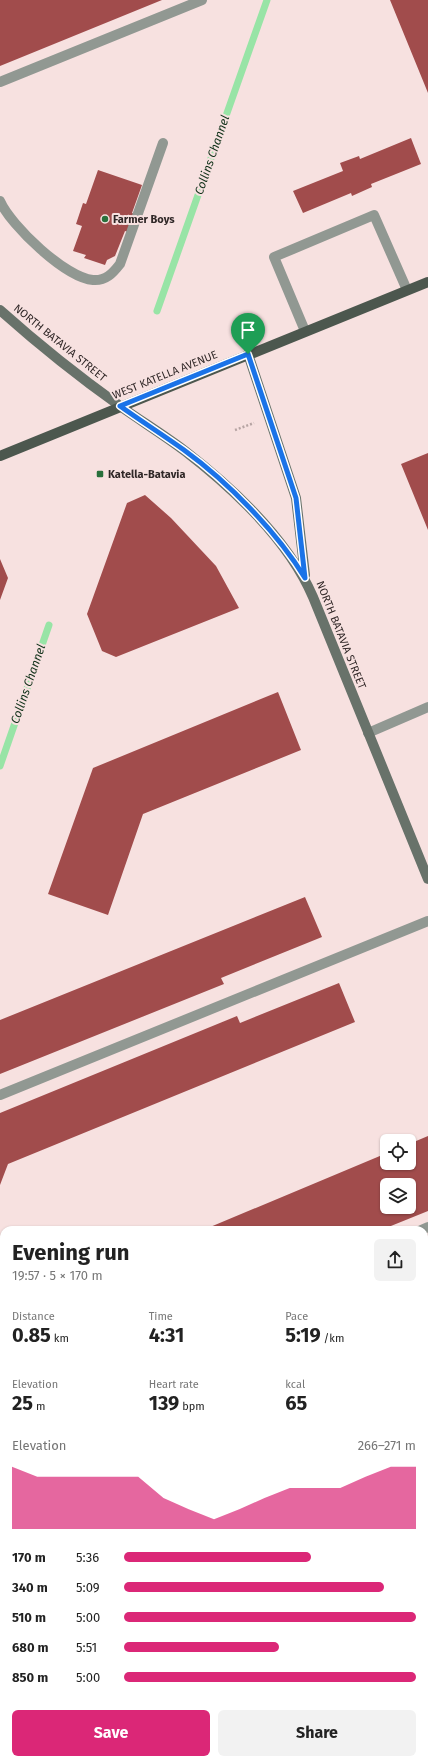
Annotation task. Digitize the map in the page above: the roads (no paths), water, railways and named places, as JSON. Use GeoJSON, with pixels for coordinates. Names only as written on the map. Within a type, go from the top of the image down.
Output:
{"type":"FeatureCollection","features":[{"type":"Feature","properties":{"kind":"main road","name":"WEST KATELLA AVENUE"},"geometry":{"type":"LineString","coordinates":[[0,456],[428,282]]}},
{"type":"Feature","properties":{"kind":"street","name":"NORTH BATAVIA STREET"},"geometry":{"type":"LineString","coordinates":[[0,310],[65,364],[120,406],[185,450],[223,483],[258,518],[287,551],[305,578],[428,880]]}},
{"type":"Feature","properties":{"kind":"street"},"geometry":{"type":"LineString","coordinates":[[248,354],[296,498],[305,578]]}},
{"type":"Feature","properties":{"kind":"lane"},"geometry":{"type":"LineString","coordinates":[[0,82],[202,0]]}},
{"type":"Feature","properties":{"kind":"lane"},"geometry":{"type":"LineString","coordinates":[[0,201],[8,216],[40,249],[69,271],[81,278],[94,280],[104,279],[112,274],[120,264],[163,143]]}},
{"type":"Feature","properties":{"kind":"lane"},"geometry":{"type":"LineString","coordinates":[[305,331],[274,257],[374,215],[407,290]]}},
{"type":"Feature","properties":{"kind":"lane"},"geometry":{"type":"LineString","coordinates":[[368,733],[428,707]]}},
{"type":"Feature","properties":{"kind":"lane"},"geometry":{"type":"LineString","coordinates":[[0,1095],[428,921]]}},
{"type":"Feature","properties":{"kind":"waterway","name":"Collins Channel"},"geometry":{"type":"LineString","coordinates":[[157,311],[267,0]]}},
{"type":"Feature","properties":{"kind":"waterway","name":"Collins Channel"},"geometry":{"type":"LineString","coordinates":[[0,766],[49,625]]}},
{"type":"Feature","properties":{"kind":"place","name":"Farmer Boys"},"geometry":{"type":"Point","coordinates":[105,219]}},
{"type":"Feature","properties":{"kind":"place","name":"Katella-Batavia"},"geometry":{"type":"Point","coordinates":[100,474]}}]}
